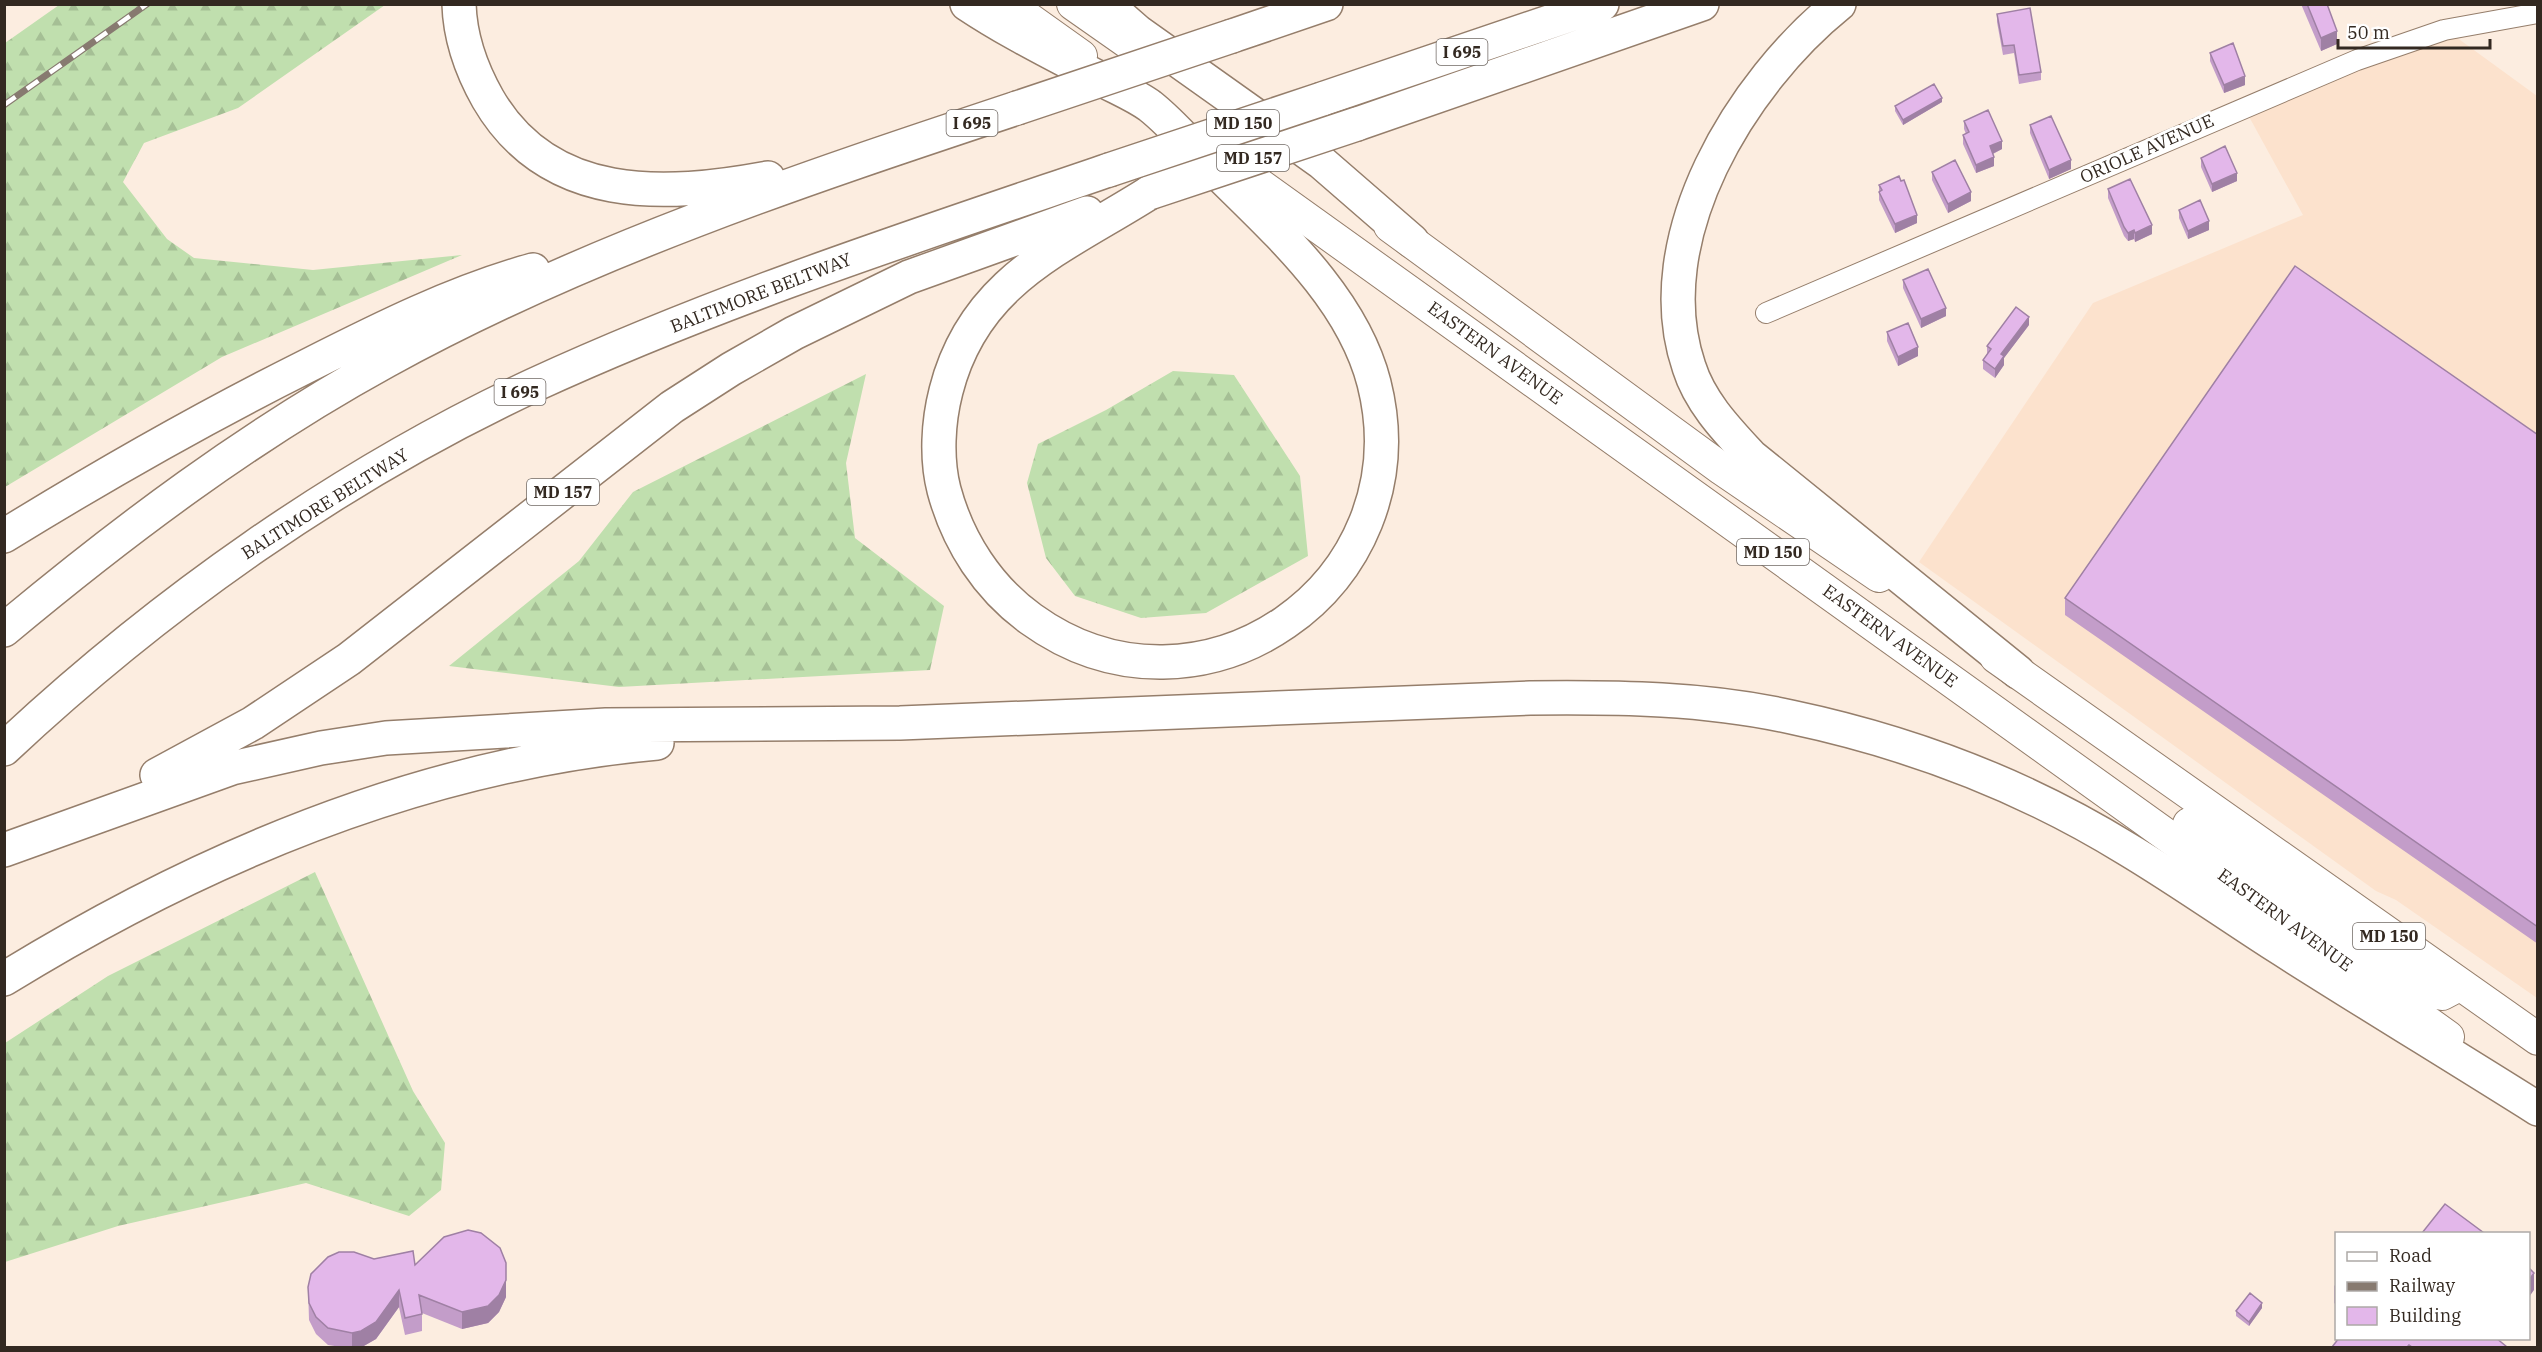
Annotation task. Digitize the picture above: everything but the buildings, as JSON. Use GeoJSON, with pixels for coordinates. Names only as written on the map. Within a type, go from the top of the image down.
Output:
{"type":"FeatureCollection","features":[{"type":"Feature","properties":{"kind":"highway"},"geometry":{"type":"LineString","coordinates":[[459,4],[459,22],[466,51],[476,79],[496,112],[519,139],[543,158],[596,183],[667,190],[710,188],[856,162]]}},
{"type":"Feature","properties":{"kind":"highway"},"geometry":{"type":"LineString","coordinates":[[967,4],[993,22],[1149,105],[1276,231],[1341,312],[1361,348],[1373,381],[1382,440],[1380,475],[1373,506],[1359,541],[1341,570],[1315,600],[1287,621],[1252,642],[1221,653],[1188,660],[1152,663],[1117,658],[1076,646],[1046,630],[1013,606],[987,578],[967,548],[951,514],[942,482],[939,445],[942,407],[952,368],[968,335],[993,300],[1028,268],[1071,238],[1108,219],[1149,193]]}},
{"type":"Feature","properties":{"kind":"highway"},"geometry":{"type":"LineString","coordinates":[[1106,4],[1138,32],[1321,162],[1412,241]]}},
{"type":"Feature","properties":{"kind":"highway"},"geometry":{"type":"LineString","coordinates":[[1223,30],[1260,4]]}},
{"type":"Feature","properties":{"kind":"highway","name":"I 695"},"geometry":{"type":"LineString","coordinates":[[4,630],[169,498],[296,414],[385,361],[493,306],[654,237],[856,162],[1015,107],[1223,30],[1326,4]]}},
{"type":"Feature","properties":{"kind":"highway","name":"BALTIMORE BELTWAY"},"geometry":{"type":"LineString","coordinates":[[4,749],[121,647],[220,572],[336,494],[428,440],[533,386],[751,294],[1109,170],[1602,4]]}},
{"type":"Feature","properties":{"kind":"highway","name":"MD 157"},"geometry":{"type":"LineString","coordinates":[[4,842],[120,793],[192,757],[303,691],[398,622],[672,407],[794,333],[859,300],[950,260],[1357,124],[1702,4]]}},
{"type":"Feature","properties":{"kind":"highway"},"geometry":{"type":"LineString","coordinates":[[1839,4],[1815,24],[1769,72],[1738,116],[1714,161],[1695,206],[1683,255],[1679,306],[1681,335],[1689,367],[1701,394],[1723,426],[1751,456],[2018,672]]}},
{"type":"Feature","properties":{"kind":"highway"},"geometry":{"type":"LineString","coordinates":[[4,536],[110,472],[239,400],[352,343],[483,284],[654,237]]}},
{"type":"Feature","properties":{"kind":"highway"},"geometry":{"type":"LineString","coordinates":[[4,850],[232,768],[321,748],[386,738],[606,725],[900,723],[1590,697],[1698,702],[1791,717],[1918,752],[1984,776],[2049,806],[2126,848],[2274,944],[2538,1109]]}},
{"type":"Feature","properties":{"kind":"highway"},"geometry":{"type":"LineString","coordinates":[[4,979],[164,888],[305,828],[385,800],[499,769],[624,746],[900,723]]}},
{"type":"Feature","properties":{"kind":"main road","name":"EASTERN AVENUE"},"geometry":{"type":"LineString","coordinates":[[1008,4],[2538,1101]]}},
{"type":"Feature","properties":{"kind":"main road","name":"MD 150"},"geometry":{"type":"LineString","coordinates":[[1073,4],[1412,241],[1722,469],[2018,672],[2538,1039]]}},
{"type":"Feature","properties":{"kind":"main road"},"geometry":{"type":"LineString","coordinates":[[1968,692],[2036,720],[2425,989],[2442,994],[2459,985]]}},
{"type":"Feature","properties":{"kind":"street","name":"ORIOLE AVENUE"},"geometry":{"type":"LineString","coordinates":[[1766,313],[2357,60],[2444,30],[2538,13]]}},
{"type":"Feature","properties":{"kind":"shaded area"},"geometry":{"type":"Polygon","coordinates":[[[2456,37],[2537,96],[2537,998],[2396,900],[2376,891],[1919,562],[2093,303],[2303,215],[2247,113],[2329,80],[2437,41],[2456,37]]]}},
{"type":"Feature","properties":{"kind":"green space"},"geometry":{"type":"Polygon","coordinates":[[[59,5],[385,5],[238,108],[144,143],[123,182],[167,239],[194,258],[313,270],[462,255],[222,357],[5,487],[5,43],[59,5]]]}},
{"type":"Feature","properties":{"kind":"green space"},"geometry":{"type":"Polygon","coordinates":[[[1173,371],[1234,375],[1300,476],[1308,556],[1206,613],[1141,618],[1075,596],[1046,558],[1027,483],[1038,444],[1106,410],[1173,371]]]}},
{"type":"Feature","properties":{"kind":"green space"},"geometry":{"type":"Polygon","coordinates":[[[866,374],[846,463],[855,538],[944,606],[930,670],[619,687],[449,666],[579,561],[633,492],[866,374]]]}},
{"type":"Feature","properties":{"kind":"green space"},"geometry":{"type":"Polygon","coordinates":[[[315,872],[413,1091],[445,1143],[441,1190],[409,1216],[306,1183],[118,1226],[5,1262],[5,1043],[108,976],[315,872]]]}},
{"type":"Feature","properties":{"kind":"railway"},"geometry":{"type":"LineString","coordinates":[[4,105],[147,4]]}}]}
